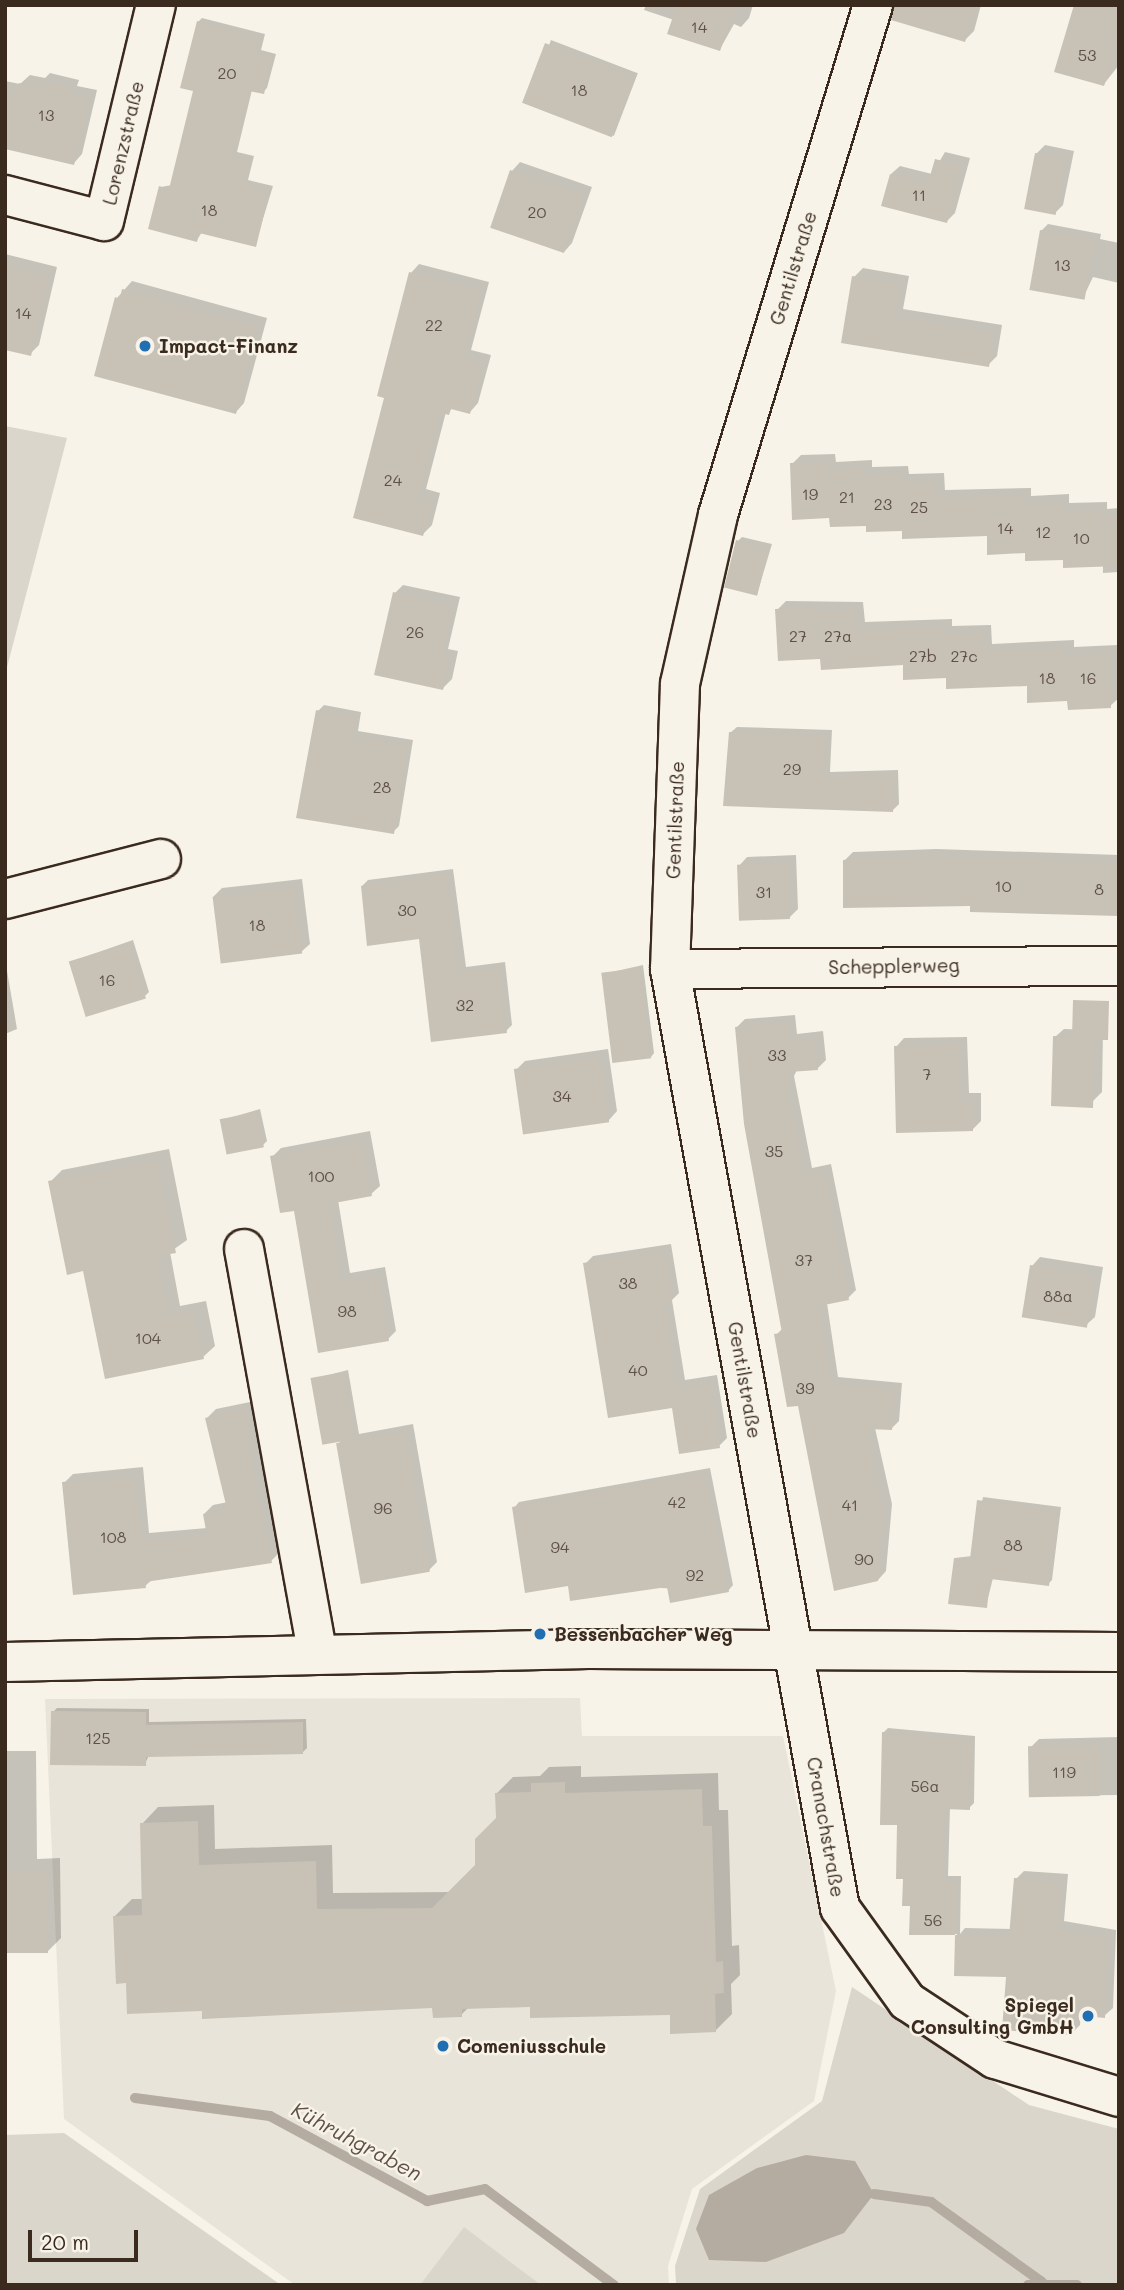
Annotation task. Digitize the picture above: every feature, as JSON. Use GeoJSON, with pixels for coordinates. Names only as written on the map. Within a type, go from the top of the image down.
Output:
{"type":"FeatureCollection","features":[{"type":"Feature","properties":{"kind":"street","name":"Lorenzstraße"},"geometry":{"type":"LineString","coordinates":[[5,195],[104,222],[156,5]]}},
{"type":"Feature","properties":{"kind":"street","name":"Gentilstraße"},"geometry":{"type":"LineString","coordinates":[[795,1650],[670,969],[680,684],[718,514],[873,5]]}},
{"type":"Feature","properties":{"kind":"street"},"geometry":{"type":"LineString","coordinates":[[5,899],[161,859]]}},
{"type":"Feature","properties":{"kind":"street","name":"Schepplerweg"},"geometry":{"type":"LineString","coordinates":[[670,969],[1119,966]]}},
{"type":"Feature","properties":{"kind":"street"},"geometry":{"type":"LineString","coordinates":[[244,1249],[317,1652]]}},
{"type":"Feature","properties":{"kind":"street","name":"Cranachstraße"},"geometry":{"type":"LineString","coordinates":[[795,1650],[840,1908],[847,1919],[907,2000],[995,2059],[1119,2098]]}},
{"type":"Feature","properties":{"kind":"street"},"geometry":{"type":"LineString","coordinates":[[5,1662],[317,1652],[1119,1652]]}},
{"type":"Feature","properties":{"kind":"shaded area"},"geometry":{"type":"Polygon","coordinates":[[[5,426],[67,438],[5,675],[5,426]]]}},
{"type":"Feature","properties":{"kind":"shaded area","name":"Comeniusschule"},"geometry":{"type":"Polygon","coordinates":[[[580,1698],[582,1736],[783,1736],[836,1991],[814,2101],[692,2189],[668,2266],[669,2285],[295,2285],[64,2119],[45,1699],[580,1698]]]}},
{"type":"Feature","properties":{"kind":"shaded area"},"geometry":{"type":"Polygon","coordinates":[[[852,1987],[1029,2105],[1119,2129],[1119,2285],[676,2285],[675,2266],[700,2189],[822,2101],[852,1987]]]}},
{"type":"Feature","properties":{"kind":"shaded area"},"geometry":{"type":"Polygon","coordinates":[[[64,2133],[281,2285],[5,2285],[5,2135],[64,2133]]]}},
{"type":"Feature","properties":{"kind":"shaded area"},"geometry":{"type":"Polygon","coordinates":[[[806,2155],[855,2161],[874,2194],[844,2233],[766,2262],[709,2260],[696,2229],[709,2195],[757,2168],[806,2155]]]}},
{"type":"Feature","properties":{"kind":"shaded area"},"geometry":{"type":"Polygon","coordinates":[[[464,2227],[541,2285],[420,2285],[464,2227]]]}},
{"type":"Feature","properties":{"kind":"building"},"geometry":{"type":"Polygon","coordinates":[[[677,5],[736,5],[720,51],[667,34],[677,5]]]}},
{"type":"Feature","properties":{"kind":"building"},"geometry":{"type":"Polygon","coordinates":[[[894,5],[976,5],[965,42],[891,20],[894,5]]]}},
{"type":"Feature","properties":{"kind":"building"},"geometry":{"type":"Polygon","coordinates":[[[1074,5],[1119,5],[1119,37],[1104,86],[1054,72],[1074,5]]]}},
{"type":"Feature","properties":{"kind":"building"},"geometry":{"type":"Polygon","coordinates":[[[197,21],[262,38],[258,54],[273,57],[264,94],[249,91],[234,156],[251,160],[245,184],[270,190],[256,247],[199,233],[197,242],[148,229],[159,186],[169,189],[193,91],[180,88],[197,21]]]}},
{"type":"Feature","properties":{"kind":"building"},"geometry":{"type":"Polygon","coordinates":[[[545,43],[635,77],[612,137],[522,103],[545,43]]]}},
{"type":"Feature","properties":{"kind":"building"},"geometry":{"type":"Polygon","coordinates":[[[40,81],[71,88],[70,94],[90,98],[74,165],[5,149],[5,91],[17,93],[19,83],[38,87],[40,81]]]}},
{"type":"Feature","properties":{"kind":"building"},"geometry":{"type":"Polygon","coordinates":[[[1035,153],[1066,159],[1056,215],[1024,209],[1035,153]]]}},
{"type":"Feature","properties":{"kind":"building"},"geometry":{"type":"Polygon","coordinates":[[[935,159],[962,166],[947,223],[881,206],[890,174],[928,183],[935,159]]]}},
{"type":"Feature","properties":{"kind":"building"},"geometry":{"type":"Polygon","coordinates":[[[510,170],[584,195],[564,253],[490,228],[510,170]]]}},
{"type":"Feature","properties":{"kind":"building"},"geometry":{"type":"Polygon","coordinates":[[[1040,230],[1095,240],[1085,300],[1029,290],[1040,230]]]}},
{"type":"Feature","properties":{"kind":"building"},"geometry":{"type":"Polygon","coordinates":[[[5,266],[50,276],[31,356],[5,350],[5,266]]]}},
{"type":"Feature","properties":{"kind":"building"},"geometry":{"type":"Polygon","coordinates":[[[409,272],[481,290],[464,359],[483,364],[470,414],[451,409],[449,415],[441,413],[419,497],[433,501],[423,536],[353,518],[384,398],[377,396],[409,272]]]}},
{"type":"Feature","properties":{"kind":"building"},"geometry":{"type":"Polygon","coordinates":[[[852,276],[901,284],[895,317],[994,333],[989,367],[841,343],[852,276]]]}},
{"type":"Feature","properties":{"kind":"building"},"geometry":{"type":"Polygon","coordinates":[[[122,289],[259,326],[236,414],[94,376],[115,297],[120,299],[122,289]]]}},
{"type":"Feature","properties":{"kind":"building"},"geometry":{"type":"Polygon","coordinates":[[[827,462],[828,470],[864,468],[864,475],[900,474],[901,482],[936,481],[937,498],[1023,495],[1023,503],[1061,502],[1061,511],[1099,509],[1099,517],[1119,516],[1119,566],[1063,568],[1063,560],[1025,561],[1025,553],[987,555],[987,536],[902,539],[902,531],[866,532],[866,526],[830,527],[829,518],[792,520],[790,463],[827,462]]]}},
{"type":"Feature","properties":{"kind":"building"},"geometry":{"type":"Polygon","coordinates":[[[736,540],[769,548],[757,596],[724,588],[736,540]]]}},
{"type":"Feature","properties":{"kind":"building"},"geometry":{"type":"Polygon","coordinates":[[[393,592],[452,606],[441,658],[450,660],[443,690],[374,675],[393,592]]]}},
{"type":"Feature","properties":{"kind":"building"},"geometry":{"type":"Polygon","coordinates":[[[818,607],[818,612],[855,610],[857,630],[944,627],[944,634],[983,632],[984,652],[1066,648],[1066,655],[1109,653],[1111,708],[1068,710],[1067,701],[1027,703],[1027,686],[946,689],[946,678],[903,680],[903,665],[821,670],[820,659],[778,661],[775,609],[818,607]]]}},
{"type":"Feature","properties":{"kind":"building"},"geometry":{"type":"Polygon","coordinates":[[[316,710],[356,718],[353,737],[408,745],[394,834],[296,818],[316,710]]]}},
{"type":"Feature","properties":{"kind":"building"},"geometry":{"type":"Polygon","coordinates":[[[729,732],[826,735],[825,777],[893,775],[893,812],[723,806],[729,732]]]}},
{"type":"Feature","properties":{"kind":"building"},"geometry":{"type":"Polygon","coordinates":[[[926,856],[1119,863],[1119,916],[970,912],[970,906],[843,908],[843,860],[926,856]]]}},
{"type":"Feature","properties":{"kind":"building"},"geometry":{"type":"Polygon","coordinates":[[[788,863],[790,919],[739,921],[737,865],[788,863]]]}},
{"type":"Feature","properties":{"kind":"building"},"geometry":{"type":"Polygon","coordinates":[[[447,874],[460,972],[499,968],[507,1033],[431,1042],[419,939],[367,946],[361,886],[447,874]]]}},
{"type":"Feature","properties":{"kind":"building"},"geometry":{"type":"Polygon","coordinates":[[[294,887],[302,954],[221,963],[213,897],[294,887]]]}},
{"type":"Feature","properties":{"kind":"building"},"geometry":{"type":"Polygon","coordinates":[[[129,943],[146,998],[86,1017],[69,961],[129,943]]]}},
{"type":"Feature","properties":{"kind":"building"},"geometry":{"type":"Polygon","coordinates":[[[640,968],[651,1058],[612,1063],[601,973],[640,968]]]}},
{"type":"Feature","properties":{"kind":"building"},"geometry":{"type":"Polygon","coordinates":[[[1073,1000],[1109,1001],[1108,1040],[1095,1040],[1093,1108],[1051,1106],[1053,1036],[1072,1037],[1073,1000]]]}},
{"type":"Feature","properties":{"kind":"building"},"geometry":{"type":"Polygon","coordinates":[[[788,1022],[790,1041],[815,1039],[818,1070],[789,1072],[790,1081],[786,1082],[804,1175],[823,1171],[849,1300],[819,1306],[831,1384],[895,1390],[892,1430],[867,1429],[884,1513],[878,1581],[834,1591],[798,1406],[787,1407],[774,1334],[782,1333],[744,1124],[735,1027],[788,1022]]]}},
{"type":"Feature","properties":{"kind":"building"},"geometry":{"type":"Polygon","coordinates":[[[959,1044],[961,1101],[973,1101],[973,1131],[896,1133],[894,1046],[959,1044]]]}},
{"type":"Feature","properties":{"kind":"building"},"geometry":{"type":"Polygon","coordinates":[[[600,1057],[609,1122],[523,1134],[514,1069],[600,1057]]]}},
{"type":"Feature","properties":{"kind":"building"},"geometry":{"type":"Polygon","coordinates":[[[257,1112],[264,1147],[227,1155],[220,1119],[257,1112]]]}},
{"type":"Feature","properties":{"kind":"building"},"geometry":{"type":"Polygon","coordinates":[[[362,1139],[372,1196],[329,1204],[342,1281],[377,1275],[389,1341],[318,1353],[294,1211],[280,1213],[270,1156],[362,1139]]]}},
{"type":"Feature","properties":{"kind":"building"},"geometry":{"type":"Polygon","coordinates":[[[158,1160],[176,1253],[158,1256],[169,1316],[194,1311],[204,1359],[105,1379],[83,1271],[67,1275],[48,1181],[158,1160]]]}},
{"type":"Feature","properties":{"kind":"building"},"geometry":{"type":"Polygon","coordinates":[[[664,1250],[672,1302],[664,1303],[678,1387],[710,1382],[720,1448],[679,1454],[672,1408],[608,1418],[583,1263],[664,1250]]]}},
{"type":"Feature","properties":{"kind":"building"},"geometry":{"type":"Polygon","coordinates":[[[1030,1265],[1095,1275],[1087,1328],[1022,1317],[1030,1265]]]}},
{"type":"Feature","properties":{"kind":"building"},"geometry":{"type":"Polygon","coordinates":[[[344,1372],[356,1439],[322,1445],[311,1378],[344,1372]]]}},
{"type":"Feature","properties":{"kind":"building"},"geometry":{"type":"Polygon","coordinates":[[[247,1409],[254,1448],[249,1449],[272,1563],[145,1582],[146,1588],[73,1595],[62,1482],[135,1476],[141,1541],[207,1536],[203,1514],[227,1509],[205,1418],[247,1409]]]}},
{"type":"Feature","properties":{"kind":"building"},"geometry":{"type":"Polygon","coordinates":[[[405,1431],[430,1572],[361,1584],[336,1443],[405,1431]]]}},
{"type":"Feature","properties":{"kind":"building"},"geometry":{"type":"Polygon","coordinates":[[[704,1472],[729,1592],[670,1603],[667,1587],[570,1601],[568,1586],[525,1593],[512,1507],[704,1472]]]}},
{"type":"Feature","properties":{"kind":"building"},"geometry":{"type":"Polygon","coordinates":[[[977,1500],[1058,1510],[1049,1586],[990,1579],[987,1608],[948,1604],[954,1558],[970,1559],[977,1500]]]}},
{"type":"Feature","properties":{"kind":"building"},"geometry":{"type":"Polygon","coordinates":[[[51,1711],[146,1712],[146,1725],[303,1722],[303,1754],[146,1757],[146,1766],[50,1765],[51,1711]]]}},
{"type":"Feature","properties":{"kind":"building"},"geometry":{"type":"Polygon","coordinates":[[[882,1732],[971,1740],[970,1810],[945,1809],[943,1881],[956,1881],[955,1935],[909,1935],[910,1906],[902,1906],[903,1879],[896,1879],[897,1825],[880,1825],[882,1732]]]}},
{"type":"Feature","properties":{"kind":"building"},"geometry":{"type":"Polygon","coordinates":[[[1099,1745],[1100,1796],[1029,1797],[1028,1746],[1099,1745]]]}},
{"type":"Feature","properties":{"kind":"building"},"geometry":{"type":"Polygon","coordinates":[[[565,1782],[565,1793],[702,1789],[703,1826],[712,1826],[716,1962],[723,1961],[724,1993],[715,1994],[716,2032],[670,2034],[670,2015],[530,2018],[530,2007],[462,2009],[462,2017],[433,2018],[432,2008],[202,2019],[202,2011],[127,2014],[126,1983],[116,1984],[113,1916],[142,1915],[140,1823],[198,1821],[199,1865],[316,1861],[317,1909],[432,1908],[475,1865],[475,1839],[496,1818],[495,1793],[531,1792],[531,1783],[565,1782]]]}},
{"type":"Feature","properties":{"kind":"building"},"geometry":{"type":"Polygon","coordinates":[[[5,1871],[48,1871],[48,1953],[5,1953],[5,1871]]]}},
{"type":"Feature","properties":{"kind":"building"},"geometry":{"type":"Polygon","coordinates":[[[1014,1878],[1061,1882],[1057,1929],[1108,1938],[1105,2018],[1074,2015],[1073,2035],[1002,2030],[1006,1977],[954,1976],[955,1935],[1009,1937],[1014,1878]]]}},
{"type":"Feature","properties":{"kind":"waterway","name":"Kühruhgraben"},"geometry":{"type":"LineString","coordinates":[[135,2098],[270,2116],[427,2201],[485,2189],[614,2285]]}},
{"type":"Feature","properties":{"kind":"waterway"},"geometry":{"type":"LineString","coordinates":[[874,2194],[931,2202],[1042,2282]]}},
{"type":"Feature","properties":{"kind":"waterway","name":"Kühruhgraben"},"geometry":{"type":"LineString","coordinates":[[1028,2285],[1077,2285]]}},
{"type":"Feature","properties":{"kind":"place","name":"Impact-Finanz"},"geometry":{"type":"Point","coordinates":[145,346]}},
{"type":"Feature","properties":{"kind":"place","name":"Bessenbacher Weg"},"geometry":{"type":"Point","coordinates":[540,1634]}},
{"type":"Feature","properties":{"kind":"place","name":"Spiegel Consulting GmbH"},"geometry":{"type":"Point","coordinates":[1088,2016]}},
{"type":"Feature","properties":{"kind":"place","name":"Comeniusschule"},"geometry":{"type":"Point","coordinates":[443,2046]}}]}
